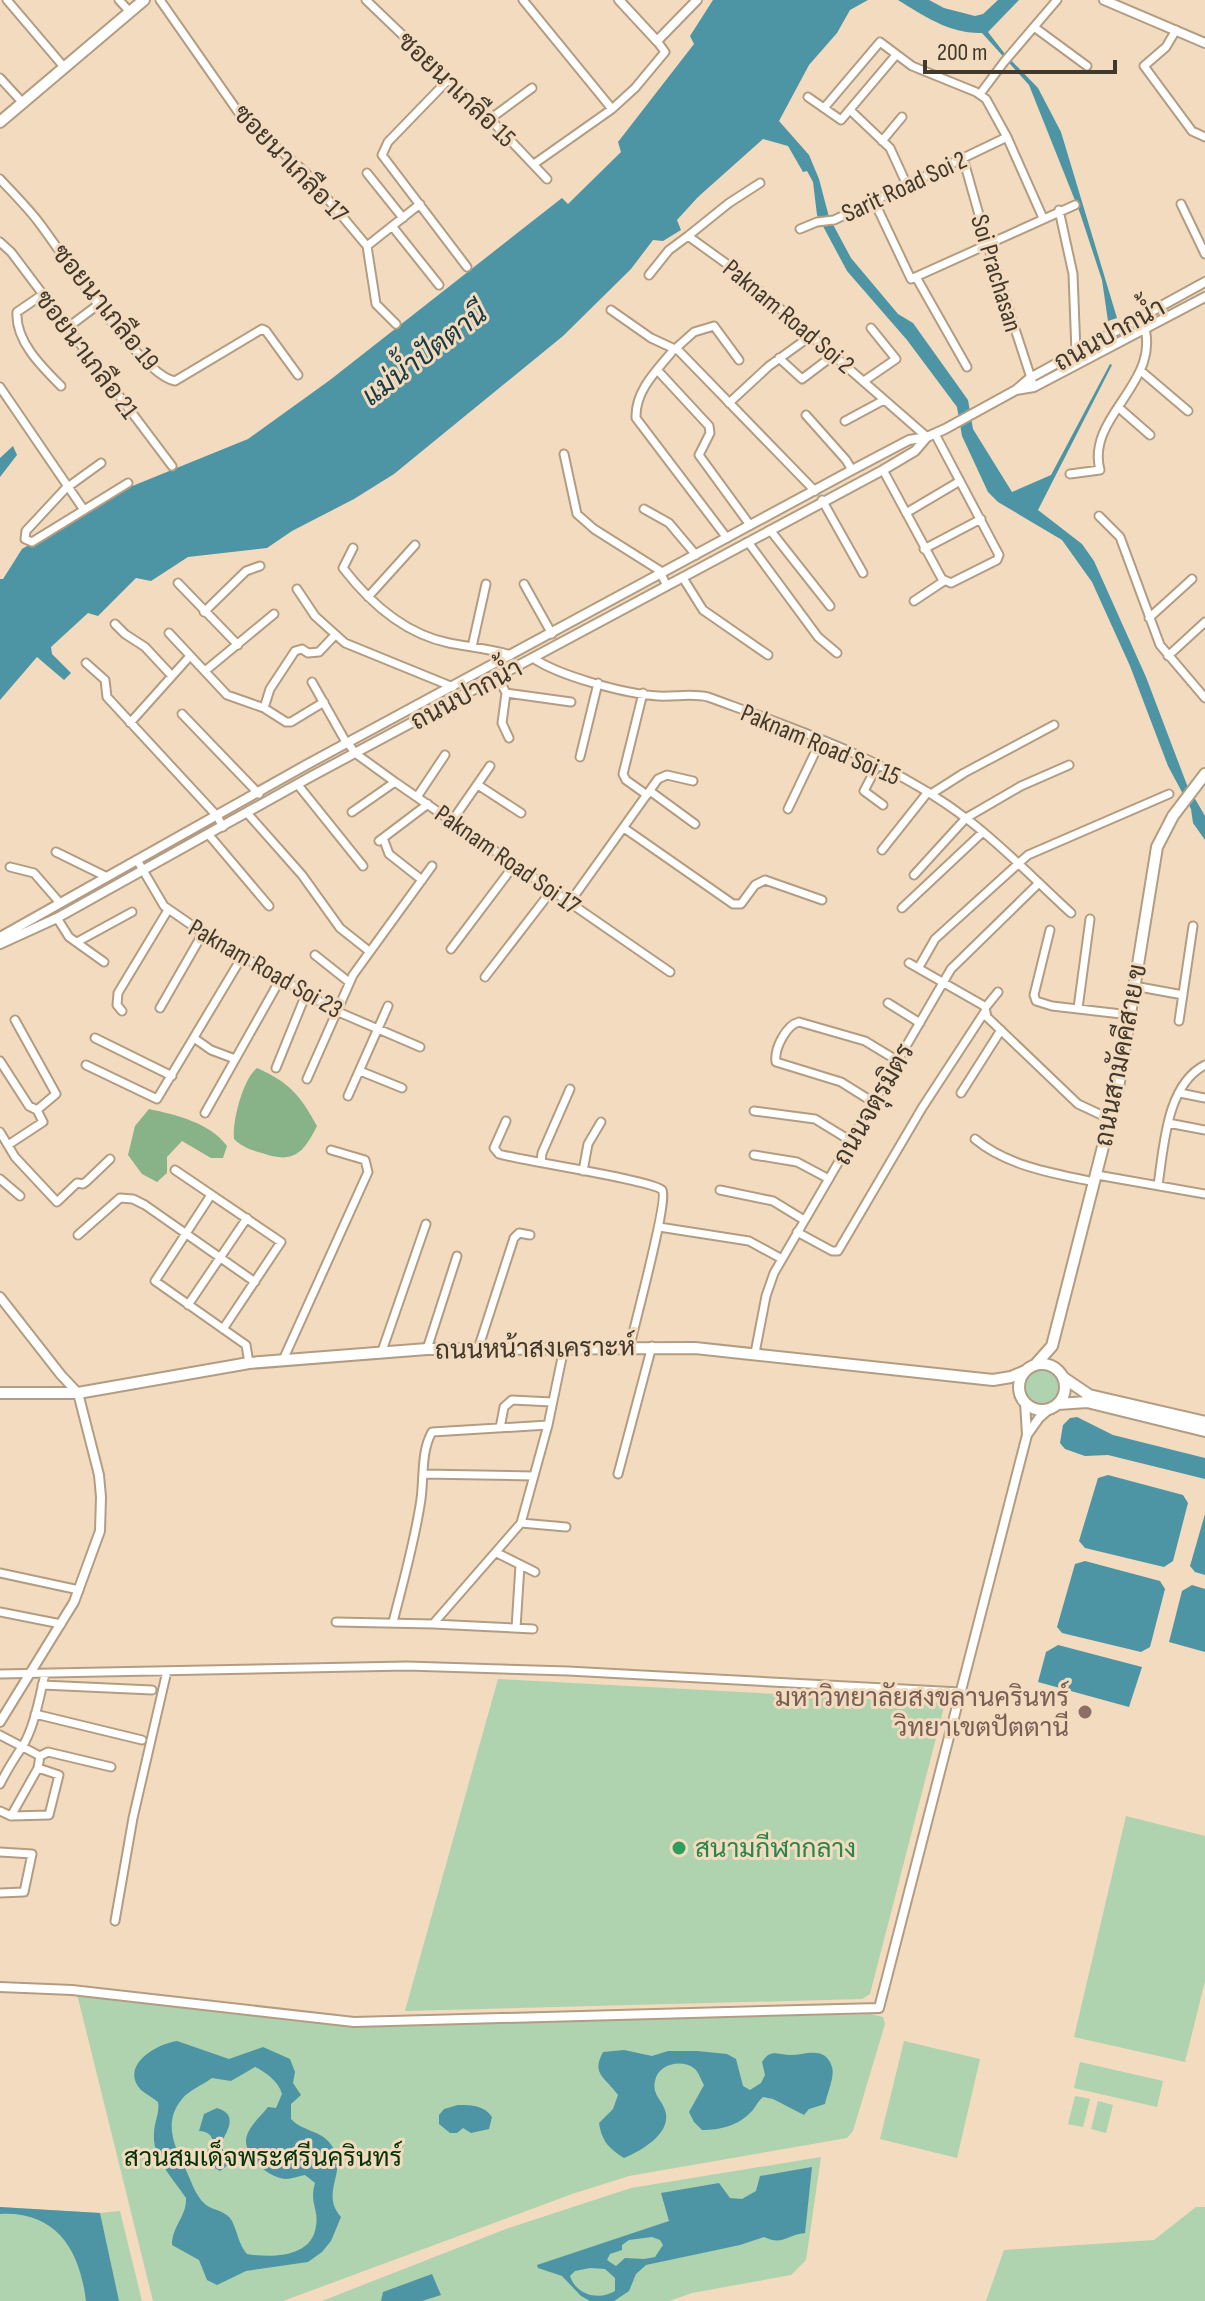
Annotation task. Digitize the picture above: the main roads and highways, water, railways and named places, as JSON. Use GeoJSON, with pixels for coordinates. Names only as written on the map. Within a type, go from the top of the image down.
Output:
{"type":"FeatureCollection","features":[{"type":"Feature","properties":{"kind":"main road"},"geometry":{"type":"LineString","coordinates":[[0,122],[144,0]]}},
{"type":"Feature","properties":{"kind":"main road","name":"ถนนสามัคคีสาย ข"},"geometry":{"type":"LineString","coordinates":[[1036,1364],[1052,1346],[1110,1119],[1157,847],[1165,830],[1205,774]]}},
{"type":"Feature","properties":{"kind":"main road","name":"ถนนหน้าสงเคราะห์"},"geometry":{"type":"LineString","coordinates":[[0,1393],[78,1393],[249,1363],[427,1349],[652,1346],[755,1353],[993,1380],[1025,1371]]}},
{"type":"Feature","properties":{"kind":"main road"},"geometry":{"type":"LineString","coordinates":[[1052,1346],[1054,1360],[1063,1375],[1065,1392],[1053,1407]]}},
{"type":"Feature","properties":{"kind":"main road"},"geometry":{"type":"LineString","coordinates":[[1205,1422],[1089,1395],[1076,1389],[1049,1364],[1036,1364],[1025,1371],[1019,1382],[1023,1398],[1036,1409],[1087,1402],[1205,1431]]}},
{"type":"Feature","properties":{"kind":"main road","name":"ถนนหน้าสงเคราะห์"},"geometry":{"type":"LineString","coordinates":[[993,1380],[1023,1398]]}},
{"type":"Feature","properties":{"kind":"water","name":"แม่น้ำปัตตานี"},"geometry":{"type":"Polygon","coordinates":[[[713,0],[868,0],[850,10],[837,33],[809,65],[779,121],[809,155],[829,217],[851,258],[898,314],[913,323],[968,400],[973,429],[1012,492],[1051,475],[1112,365],[1038,510],[1082,544],[1094,561],[1146,677],[1187,785],[1205,816],[1205,840],[1193,823],[1191,809],[1168,766],[1130,666],[1092,582],[1062,540],[998,502],[988,492],[962,436],[957,407],[907,340],[847,271],[817,215],[813,182],[807,171],[803,172],[788,146],[763,139],[677,220],[681,230],[663,241],[653,240],[631,269],[563,336],[394,474],[267,548],[188,557],[151,581],[136,578],[98,616],[88,613],[51,647],[52,654],[71,673],[64,680],[37,657],[0,700],[0,579],[3,579],[22,549],[125,489],[248,439],[330,380],[562,198],[568,204],[621,152],[618,142],[694,44],[690,36],[713,0]]]}},
{"type":"Feature","properties":{"kind":"water"},"geometry":{"type":"Polygon","coordinates":[[[898,0],[929,0],[944,8],[975,16],[983,14],[998,0],[1019,0],[988,32],[1038,88],[1061,132],[1117,318],[1108,321],[1102,280],[1080,213],[1029,85],[982,33],[948,27],[898,0]]]}},
{"type":"Feature","properties":{"kind":"water"},"geometry":{"type":"Polygon","coordinates":[[[13,446],[17,455],[0,477],[0,458],[13,446]]]}},
{"type":"Feature","properties":{"kind":"water"},"geometry":{"type":"Polygon","coordinates":[[[1077,1417],[1113,1435],[1205,1458],[1205,1479],[1108,1455],[1085,1456],[1065,1449],[1060,1443],[1063,1425],[1070,1418],[1077,1417]]]}},
{"type":"Feature","properties":{"kind":"water"},"geometry":{"type":"Polygon","coordinates":[[[1108,1475],[1183,1495],[1188,1503],[1173,1561],[1164,1567],[1085,1548],[1079,1541],[1098,1478],[1108,1475]]]}},
{"type":"Feature","properties":{"kind":"water"},"geometry":{"type":"Polygon","coordinates":[[[1205,1514],[1205,1575],[1195,1572],[1190,1566],[1205,1514]]]}},
{"type":"Feature","properties":{"kind":"water"},"geometry":{"type":"Polygon","coordinates":[[[1085,1561],[1160,1581],[1165,1589],[1150,1647],[1141,1652],[1062,1633],[1057,1627],[1075,1564],[1085,1561]]]}},
{"type":"Feature","properties":{"kind":"water"},"geometry":{"type":"Polygon","coordinates":[[[1192,1585],[1205,1589],[1205,1652],[1169,1642],[1182,1591],[1192,1585]]]}},
{"type":"Feature","properties":{"kind":"water"},"geometry":{"type":"Polygon","coordinates":[[[1058,1645],[1142,1667],[1129,1707],[1038,1682],[1046,1652],[1058,1645]]]}},
{"type":"Feature","properties":{"kind":"water"},"geometry":{"type":"Polygon","coordinates":[[[177,2041],[229,2059],[263,2047],[290,2059],[295,2072],[293,2083],[301,2095],[291,2104],[291,2119],[328,2141],[336,2155],[337,2165],[333,2199],[341,2217],[331,2241],[308,2262],[246,2271],[217,2285],[207,2280],[199,2260],[172,2245],[186,2198],[156,2152],[154,2134],[158,2102],[141,2090],[134,2073],[137,2065],[151,2051],[177,2041]],[[255,2067],[231,2081],[212,2078],[188,2093],[176,2108],[172,2134],[199,2197],[206,2205],[230,2218],[247,2254],[289,2254],[299,2250],[313,2237],[317,2220],[313,2196],[315,2183],[305,2175],[286,2179],[272,2175],[259,2166],[249,2153],[246,2140],[249,2131],[268,2107],[276,2108],[282,2094],[268,2075],[255,2067]]]}},
{"type":"Feature","properties":{"kind":"water"},"geometry":{"type":"Polygon","coordinates":[[[624,2050],[652,2056],[668,2051],[727,2054],[736,2059],[743,2086],[750,2090],[761,2083],[765,2075],[762,2062],[774,2053],[819,2053],[829,2060],[832,2076],[825,2104],[809,2109],[804,2115],[763,2097],[740,2121],[722,2128],[702,2130],[689,2112],[704,2085],[690,2066],[671,2064],[657,2075],[654,2086],[665,2110],[664,2126],[647,2146],[624,2158],[607,2144],[600,2130],[599,2123],[613,2109],[618,2095],[601,2075],[598,2065],[603,2052],[624,2050]]]}},
{"type":"Feature","properties":{"kind":"water"},"geometry":{"type":"Polygon","coordinates":[[[458,2105],[485,2110],[492,2117],[489,2129],[471,2133],[463,2128],[457,2133],[450,2133],[439,2124],[439,2115],[444,2109],[458,2105]]]}},
{"type":"Feature","properties":{"kind":"water"},"geometry":{"type":"Polygon","coordinates":[[[217,2108],[230,2119],[221,2144],[228,2165],[220,2171],[213,2167],[206,2153],[213,2144],[211,2136],[199,2131],[204,2114],[217,2108]]]}},
{"type":"Feature","properties":{"kind":"water"},"geometry":{"type":"Polygon","coordinates":[[[812,2167],[805,2233],[780,2240],[764,2237],[646,2265],[636,2274],[629,2291],[614,2301],[590,2301],[562,2276],[538,2268],[537,2265],[669,2221],[661,2193],[719,2183],[730,2198],[742,2199],[756,2191],[760,2176],[812,2167]],[[652,2237],[629,2240],[622,2245],[622,2250],[610,2254],[607,2260],[616,2266],[625,2258],[655,2257],[663,2245],[652,2237]],[[605,2269],[575,2271],[570,2276],[577,2288],[595,2296],[615,2291],[615,2278],[605,2269]]]}},
{"type":"Feature","properties":{"kind":"water"},"geometry":{"type":"Polygon","coordinates":[[[0,2207],[100,2213],[119,2301],[86,2301],[78,2266],[62,2238],[37,2219],[0,2214],[0,2207]]]}},
{"type":"Feature","properties":{"kind":"water"},"geometry":{"type":"Polygon","coordinates":[[[432,2274],[441,2295],[422,2301],[381,2301],[383,2292],[432,2274]]]}},
{"type":"Feature","properties":{"kind":"place","name":"มหาวิทยาลัยสงขลานครินทร์ วิทยาเขตปัตตานี"},"geometry":{"type":"Point","coordinates":[1085,1712]}},
{"type":"Feature","properties":{"kind":"place","name":"สนามกีฬากลาง"},"geometry":{"type":"Point","coordinates":[679,1848]}},
{"type":"Feature","properties":{"kind":"park label","name":"สวนสมเด็จพระศรีนครินทร์"},"geometry":{"type":"Point","coordinates":[263,2157]}}]}
